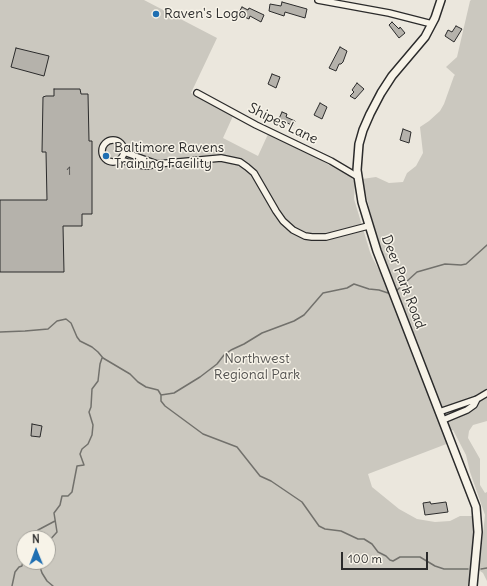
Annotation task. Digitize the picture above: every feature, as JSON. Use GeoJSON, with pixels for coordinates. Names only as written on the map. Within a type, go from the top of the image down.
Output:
{"type":"FeatureCollection","features":[{"type":"Feature","properties":{"kind":"street"},"geometry":{"type":"LineString","coordinates":[[318,0],[389,13],[432,24]]}},
{"type":"Feature","properties":{"kind":"street","name":"Deer Park Road"},"geometry":{"type":"LineString","coordinates":[[441,0],[432,24],[422,42],[392,76],[370,114],[359,144],[358,177],[368,226],[394,299],[440,412],[477,512],[478,538],[473,586]]}},
{"type":"Feature","properties":{"kind":"street","name":"Shipes Lane"},"geometry":{"type":"LineString","coordinates":[[197,93],[256,125],[331,161],[358,177]]}},
{"type":"Feature","properties":{"kind":"street"},"geometry":{"type":"LineString","coordinates":[[120,160],[124,152],[122,145],[116,141],[109,141],[102,148],[102,155],[107,161],[114,162],[120,160],[147,166],[221,158],[240,162],[254,173],[276,212],[293,230],[305,236],[319,238],[368,226]]}},
{"type":"Feature","properties":{"kind":"street"},"geometry":{"type":"LineString","coordinates":[[124,152],[157,164]]}},
{"type":"Feature","properties":{"kind":"street"},"geometry":{"type":"LineString","coordinates":[[440,412],[477,399],[487,393]]}},
{"type":"Feature","properties":{"kind":"street"},"geometry":{"type":"LineString","coordinates":[[443,420],[471,408],[477,399]]}},
{"type":"Feature","properties":{"kind":"green space","name":"Northwest Regional Park"},"geometry":{"type":"Polygon","coordinates":[[[0,0],[144,0],[217,38],[191,93],[233,116],[223,138],[258,156],[269,132],[351,177],[355,183],[354,199],[370,252],[383,277],[386,267],[362,179],[376,177],[389,183],[403,182],[407,173],[416,166],[423,153],[420,127],[440,111],[455,75],[446,67],[457,57],[470,1],[487,0],[487,421],[473,425],[469,431],[468,438],[480,459],[480,485],[485,493],[487,492],[487,581],[483,573],[477,569],[479,554],[481,553],[485,515],[470,472],[466,455],[453,430],[445,433],[449,443],[368,474],[372,487],[399,509],[417,519],[435,522],[450,521],[460,516],[473,516],[475,523],[474,546],[469,586],[0,586],[0,0]]]}},
{"type":"Feature","properties":{"kind":"building"},"geometry":{"type":"Polygon","coordinates":[[[282,2],[307,9],[305,18],[285,12],[284,16],[269,11],[270,4],[281,6],[282,2]]]}},
{"type":"Feature","properties":{"kind":"building"},"geometry":{"type":"Polygon","coordinates":[[[242,7],[248,10],[249,8],[264,15],[261,22],[250,16],[249,19],[238,14],[242,7]]]}},
{"type":"Feature","properties":{"kind":"building"},"geometry":{"type":"Polygon","coordinates":[[[392,22],[399,29],[400,27],[405,33],[399,38],[389,25],[392,22]]]}},
{"type":"Feature","properties":{"kind":"building"},"geometry":{"type":"Polygon","coordinates":[[[456,26],[462,29],[454,42],[445,36],[448,30],[452,32],[456,26]]]}},
{"type":"Feature","properties":{"kind":"building"},"geometry":{"type":"Polygon","coordinates":[[[340,47],[347,51],[343,62],[339,64],[336,71],[329,68],[340,47]]]}},
{"type":"Feature","properties":{"kind":"building"},"geometry":{"type":"Polygon","coordinates":[[[16,48],[49,56],[44,76],[11,67],[16,48]]]}},
{"type":"Feature","properties":{"kind":"building"},"geometry":{"type":"Polygon","coordinates":[[[272,74],[280,77],[276,88],[268,84],[272,74]]]}},
{"type":"Feature","properties":{"kind":"building"},"geometry":{"type":"Polygon","coordinates":[[[357,83],[364,89],[355,99],[350,96],[354,92],[352,90],[357,83]]]}},
{"type":"Feature","properties":{"kind":"building"},"geometry":{"type":"Polygon","coordinates":[[[54,89],[80,89],[81,94],[88,94],[89,141],[92,141],[92,214],[82,214],[82,226],[63,226],[64,272],[0,272],[0,200],[47,200],[46,152],[42,152],[43,97],[54,96],[54,89]]]}},
{"type":"Feature","properties":{"kind":"building"},"geometry":{"type":"Polygon","coordinates":[[[320,103],[327,107],[322,119],[314,115],[320,103]]]}},
{"type":"Feature","properties":{"kind":"building"},"geometry":{"type":"Polygon","coordinates":[[[282,112],[287,114],[286,117],[295,121],[293,126],[284,121],[283,123],[278,121],[282,112]]]}},
{"type":"Feature","properties":{"kind":"building"},"geometry":{"type":"Polygon","coordinates":[[[403,129],[411,132],[409,143],[400,140],[403,129]]]}},
{"type":"Feature","properties":{"kind":"building"},"geometry":{"type":"Polygon","coordinates":[[[32,424],[42,426],[40,437],[31,436],[32,424]]]}},
{"type":"Feature","properties":{"kind":"building"},"geometry":{"type":"Polygon","coordinates":[[[430,502],[431,504],[446,502],[448,512],[425,515],[423,503],[430,502]]]}},
{"type":"Feature","properties":{"kind":"waterway"},"geometry":{"type":"LineString","coordinates":[[395,292],[417,272],[445,264],[466,264],[487,245]]}},
{"type":"Feature","properties":{"kind":"waterway"},"geometry":{"type":"LineString","coordinates":[[161,395],[174,393],[200,377],[217,364],[224,355],[231,350],[262,333],[294,321],[304,315],[323,293],[347,288],[354,284],[388,293]]}},
{"type":"Feature","properties":{"kind":"waterway"},"geometry":{"type":"LineString","coordinates":[[0,332],[48,329],[57,321],[66,319],[71,323],[80,341],[92,347],[103,358],[130,374],[138,382],[146,387],[158,390],[161,395],[161,401],[165,406],[203,434],[237,447],[260,476],[271,481],[302,502],[319,526],[325,529],[341,531],[358,539],[364,539],[372,544],[378,552],[393,561],[400,557],[420,557],[435,566],[444,569],[468,569]]}},
{"type":"Feature","properties":{"kind":"waterway"},"geometry":{"type":"LineString","coordinates":[[56,533],[54,513],[60,505],[62,496],[68,496],[72,492],[77,466],[84,465],[80,454],[82,449],[88,444],[92,435],[93,425],[89,412],[91,407],[92,389],[98,381],[102,358]]}},
{"type":"Feature","properties":{"kind":"waterway"},"geometry":{"type":"LineString","coordinates":[[38,530],[55,521]]}},
{"type":"Feature","properties":{"kind":"waterway"},"geometry":{"type":"LineString","coordinates":[[481,569],[487,568]]}},
{"type":"Feature","properties":{"kind":"waterway"},"geometry":{"type":"LineString","coordinates":[[12,586],[17,570]]}},
{"type":"Feature","properties":{"kind":"waterway"},"geometry":{"type":"LineString","coordinates":[[41,570],[47,581],[53,586]]}},
{"type":"Feature","properties":{"kind":"place","name":"Raven's Logo"},"geometry":{"type":"Point","coordinates":[156,14]}},
{"type":"Feature","properties":{"kind":"place","name":"Baltimore Ravens Training Facility"},"geometry":{"type":"Point","coordinates":[106,156]}}]}
